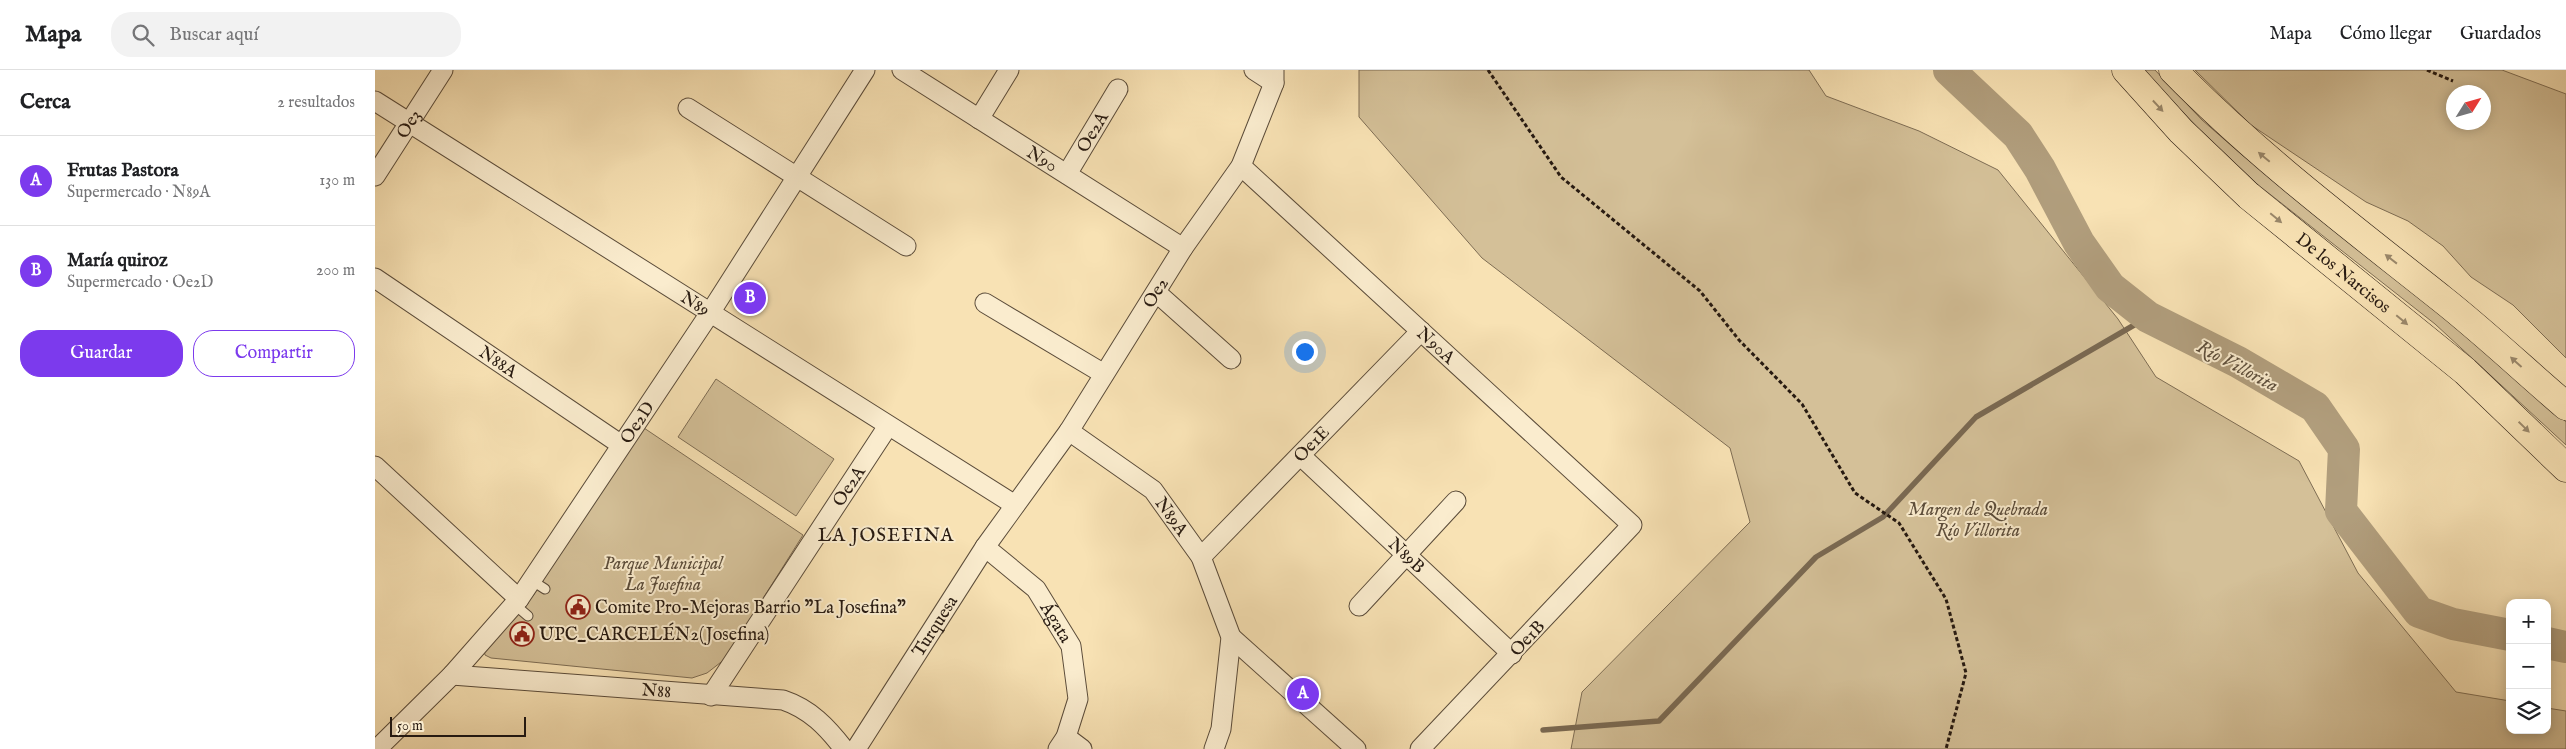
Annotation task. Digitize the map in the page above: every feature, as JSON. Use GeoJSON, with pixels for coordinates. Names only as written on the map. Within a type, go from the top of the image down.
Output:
{"type":"FeatureCollection","features":[{"type":"Feature","properties":{"kind":"main road","name":"De los Narcisos"},"geometry":{"type":"LineString","coordinates":[[2125,70],[2181,131],[2249,196],[2465,371],[2566,468]]}},
{"type":"Feature","properties":{"kind":"main road"},"geometry":{"type":"LineString","coordinates":[[2173,70],[2253,148],[2342,222],[2443,300],[2566,406]]}},
{"type":"Feature","properties":{"kind":"street","name":"Oe3"},"geometry":{"type":"LineString","coordinates":[[375,176],[443,70]]}},
{"type":"Feature","properties":{"kind":"street","name":"Oe2D"},"geometry":{"type":"LineString","coordinates":[[382,743],[520,606],[538,585],[621,444],[710,313],[865,70]]}},
{"type":"Feature","properties":{"kind":"street","name":"N90"},"geometry":{"type":"LineString","coordinates":[[902,70],[1183,248]]}},
{"type":"Feature","properties":{"kind":"street"},"geometry":{"type":"LineString","coordinates":[[979,119],[1009,70]]}},
{"type":"Feature","properties":{"kind":"street"},"geometry":{"type":"LineString","coordinates":[[1254,70],[1274,76]]}},
{"type":"Feature","properties":{"kind":"street","name":"Oe2"},"geometry":{"type":"LineString","coordinates":[[1015,505],[1069,431],[1157,293],[1183,248],[1241,166],[1274,76]]}},
{"type":"Feature","properties":{"kind":"street","name":"Oe2A"},"geometry":{"type":"LineString","coordinates":[[1067,174],[1118,89]]}},
{"type":"Feature","properties":{"kind":"street","name":"N89"},"geometry":{"type":"LineString","coordinates":[[375,101],[1015,505]]}},
{"type":"Feature","properties":{"kind":"street"},"geometry":{"type":"LineString","coordinates":[[688,108],[905,246]]}},
{"type":"Feature","properties":{"kind":"street","name":"N90A"},"geometry":{"type":"LineString","coordinates":[[1241,166],[1632,525]]}},
{"type":"Feature","properties":{"kind":"street","name":"N88A"},"geometry":{"type":"LineString","coordinates":[[375,278],[621,444]]}},
{"type":"Feature","properties":{"kind":"street"},"geometry":{"type":"LineString","coordinates":[[1157,293],[1231,359]]}},
{"type":"Feature","properties":{"kind":"street"},"geometry":{"type":"LineString","coordinates":[[985,303],[1104,374]]}},
{"type":"Feature","properties":{"kind":"street","name":"Oe1E"},"geometry":{"type":"LineString","coordinates":[[1201,557],[1421,331]]}},
{"type":"Feature","properties":{"kind":"street","name":"Oe2A"},"geometry":{"type":"LineString","coordinates":[[711,696],[888,426]]}},
{"type":"Feature","properties":{"kind":"street","name":"N89A"},"geometry":{"type":"LineString","coordinates":[[1069,431],[1153,490],[1201,557],[1231,637],[1221,729],[1214,749]]}},
{"type":"Feature","properties":{"kind":"street","name":"N89B"},"geometry":{"type":"LineString","coordinates":[[1301,456],[1512,654]]}},
{"type":"Feature","properties":{"kind":"street"},"geometry":{"type":"LineString","coordinates":[[375,466],[520,606]]}},
{"type":"Feature","properties":{"kind":"street"},"geometry":{"type":"LineString","coordinates":[[1359,606],[1456,501]]}},
{"type":"Feature","properties":{"kind":"street","name":"Turquesa"},"geometry":{"type":"LineString","coordinates":[[857,749],[985,547],[1015,505]]}},
{"type":"Feature","properties":{"kind":"street","name":"Oe1B"},"geometry":{"type":"LineString","coordinates":[[1420,749],[1512,654],[1632,525]]}},
{"type":"Feature","properties":{"kind":"street","name":"Ágata"},"geometry":{"type":"LineString","coordinates":[[985,547],[1036,589],[1071,646],[1077,699],[1062,743]]}},
{"type":"Feature","properties":{"kind":"street","name":"N89A"},"geometry":{"type":"LineString","coordinates":[[1231,637],[1356,749]]}},
{"type":"Feature","properties":{"kind":"street","name":"N88"},"geometry":{"type":"LineString","coordinates":[[451,675],[783,700],[795,704],[825,724],[844,749]]}},
{"type":"Feature","properties":{"kind":"street"},"geometry":{"type":"LineString","coordinates":[[1062,743],[1082,749]]}},
{"type":"Feature","properties":{"kind":"path"},"geometry":{"type":"LineString","coordinates":[[1488,70],[1561,177],[1700,291],[1739,340],[1801,404],[1855,493],[1899,523],[1946,599],[1966,673],[1946,749]]}},
{"type":"Feature","properties":{"kind":"path"},"geometry":{"type":"LineString","coordinates":[[2427,70],[2453,81]]}},
{"type":"Feature","properties":{"kind":"green space","name":"Margen de Quebrada Río Villorita"},"geometry":{"type":"Polygon","coordinates":[[[1359,70],[1809,70],[1826,96],[1919,131],[1998,170],[2118,319],[2156,377],[2299,461],[2358,573],[2456,692],[2506,700],[2506,734],[2551,734],[2551,709],[2566,711],[2566,749],[1571,749],[1582,692],[1750,522],[1730,448],[1482,258],[1359,117],[1359,70]]]}},
{"type":"Feature","properties":{"kind":"green space"},"geometry":{"type":"Polygon","coordinates":[[[2143,70],[2155,70],[2202,120],[2241,154],[2502,362],[2566,422],[2566,445],[2435,324],[2257,184],[2197,127],[2143,70]]]}},
{"type":"Feature","properties":{"kind":"green space"},"geometry":{"type":"Polygon","coordinates":[[[2195,70],[2502,70],[2566,94],[2566,358],[2513,305],[2471,277],[2443,246],[2408,221],[2366,202],[2251,125],[2195,70]]]}},
{"type":"Feature","properties":{"kind":"green space"},"geometry":{"type":"Polygon","coordinates":[[[716,379],[834,459],[796,516],[678,437],[716,379]]]}},
{"type":"Feature","properties":{"kind":"green space","name":"Parque Municipal La Josefina"},"geometry":{"type":"Polygon","coordinates":[[[644,428],[803,535],[725,659],[707,673],[692,678],[491,658],[485,655],[484,650],[533,596],[576,528],[644,428]]]}},
{"type":"Feature","properties":{"kind":"waterway","name":"Río Villorita"},"geometry":{"type":"LineString","coordinates":[[1949,70],[2018,135],[2040,169],[2079,243],[2110,287],[2148,317],[2238,362],[2315,407],[2344,449],[2341,511],[2419,612],[2453,624],[2506,634]]}},
{"type":"Feature","properties":{"kind":"waterway"},"geometry":{"type":"LineString","coordinates":[[1543,730],[1659,721],[1816,557],[1883,517],[1976,417],[2148,317]]}},
{"type":"Feature","properties":{"kind":"waterway","name":"Río Villorita"},"geometry":{"type":"LineString","coordinates":[[2551,644],[2566,647]]}},
{"type":"Feature","properties":{"kind":"place","name":"María quiroz"},"geometry":{"type":"Point","coordinates":[750,298]}},
{"type":"Feature","properties":{"kind":"place","name":"Comite Pro-Mejoras Barrio \"La Josefina\""},"geometry":{"type":"Point","coordinates":[578,607]}},
{"type":"Feature","properties":{"kind":"place","name":"UPC_CARCELÉN2(Josefina)"},"geometry":{"type":"Point","coordinates":[522,634]}},
{"type":"Feature","properties":{"kind":"place","name":"Frutas Pastora"},"geometry":{"type":"Point","coordinates":[1303,694]}},
{"type":"Feature","properties":{"kind":"district","name":"LA JOSEFINA"},"geometry":{"type":"Point","coordinates":[886,534]}}]}
